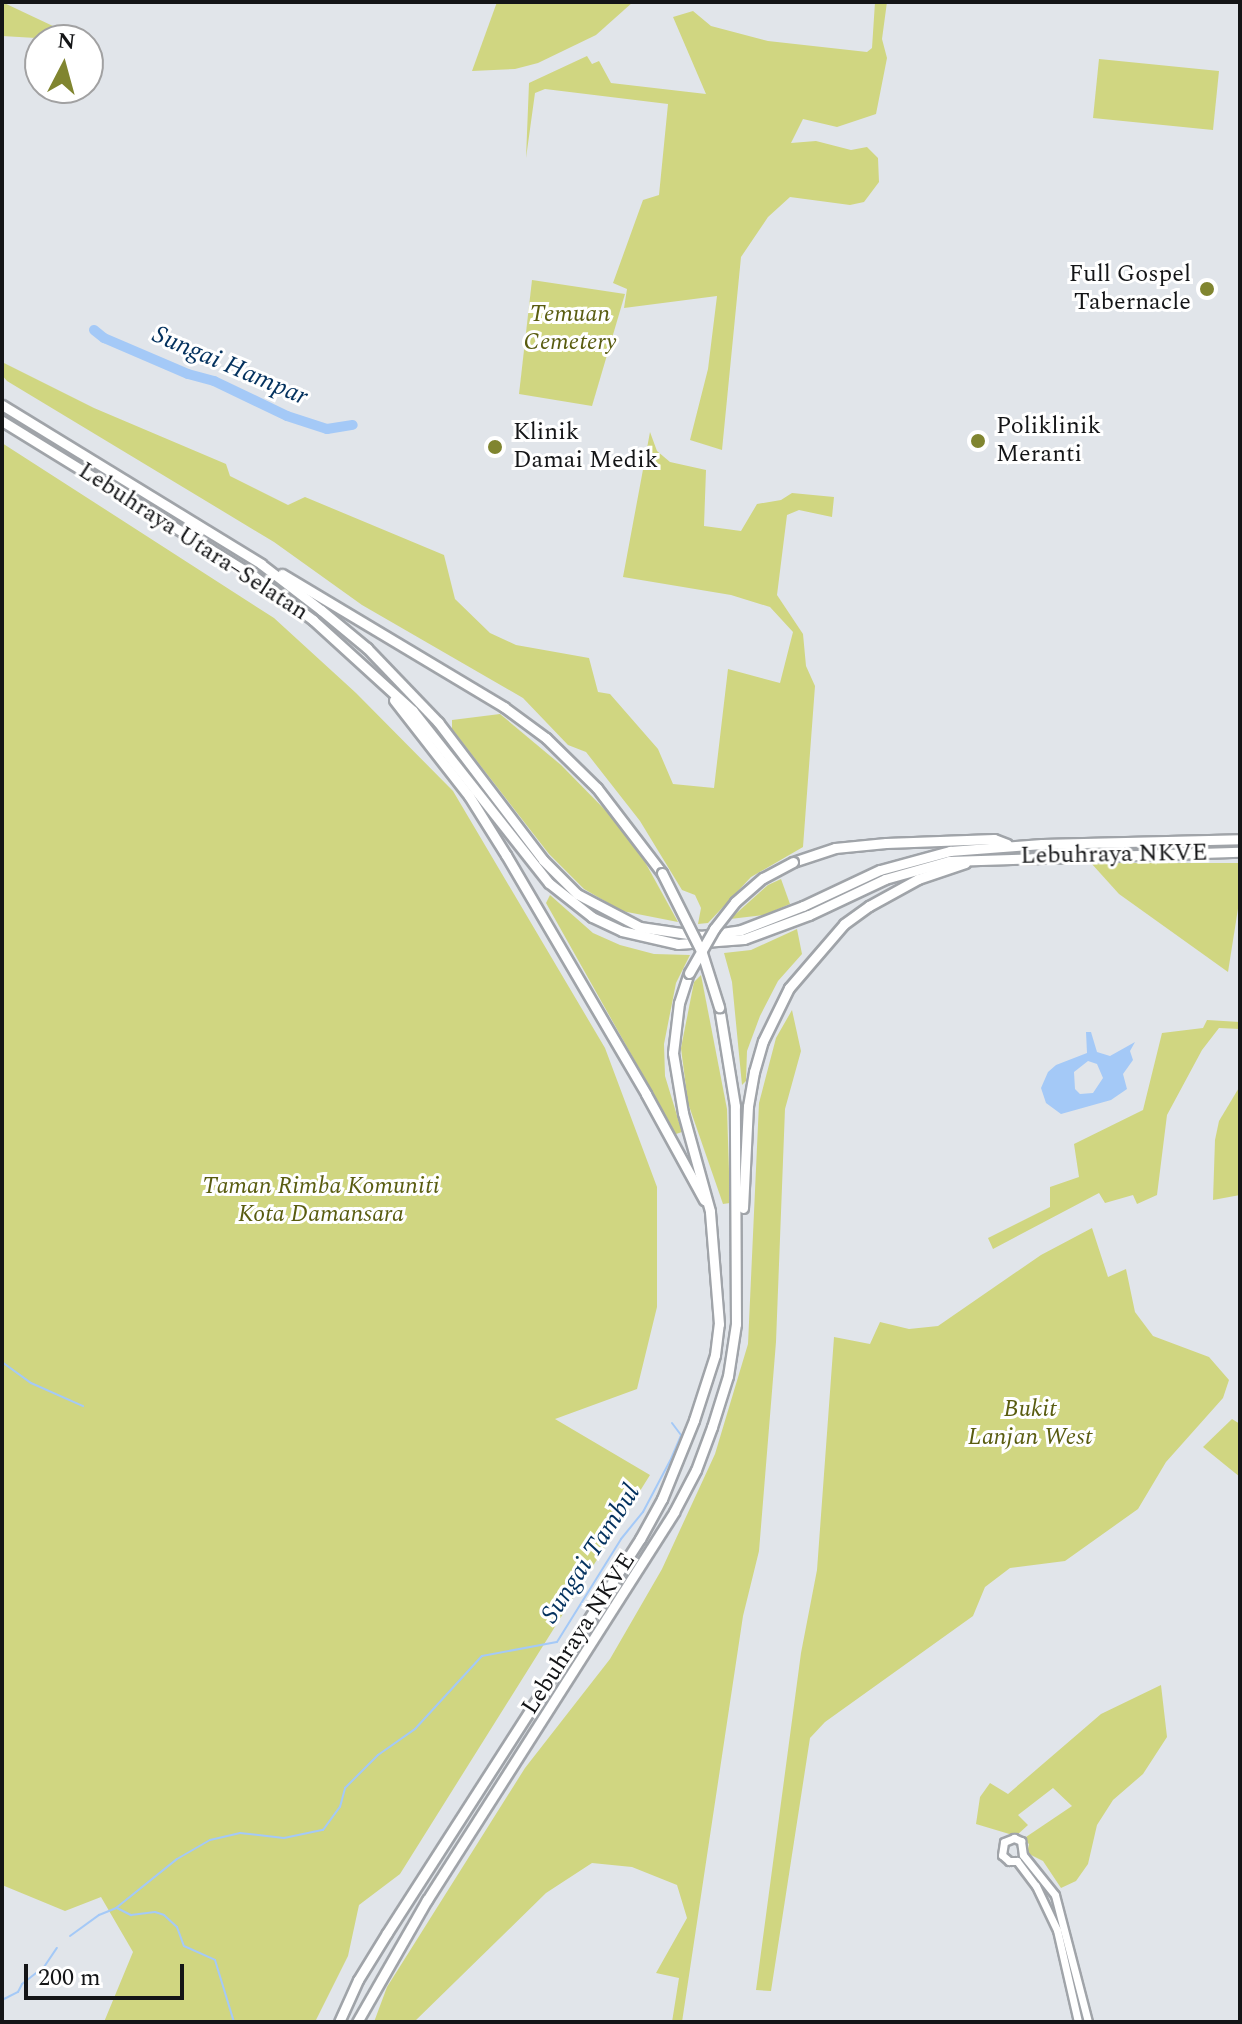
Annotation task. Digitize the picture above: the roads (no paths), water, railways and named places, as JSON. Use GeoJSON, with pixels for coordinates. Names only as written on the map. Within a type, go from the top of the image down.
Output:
{"type":"FeatureCollection","features":[{"type":"Feature","properties":{"kind":"highway","name":"Lebuhraya Utara–Selatan"},"geometry":{"type":"LineString","coordinates":[[2,405],[261,564]]}},
{"type":"Feature","properties":{"kind":"highway","name":"Lebuhraya Utara–Selatan"},"geometry":{"type":"LineString","coordinates":[[2,421],[254,576],[313,620],[375,675]]}},
{"type":"Feature","properties":{"kind":"highway"},"geometry":{"type":"LineString","coordinates":[[261,564],[367,648],[428,712],[543,860],[577,894],[640,927],[701,936],[741,930],[891,866],[950,851],[1010,846]]}},
{"type":"Feature","properties":{"kind":"highway"},"geometry":{"type":"LineString","coordinates":[[261,564],[302,584],[425,658],[546,738],[597,788],[662,873],[702,953],[719,1007],[735,1106],[736,1281]]}},
{"type":"Feature","properties":{"kind":"highway"},"geometry":{"type":"LineString","coordinates":[[375,675],[413,711],[549,883],[592,917],[631,934],[678,944],[744,939],[809,915],[885,879],[932,864],[988,858]]}},
{"type":"Feature","properties":{"kind":"highway"},"geometry":{"type":"LineString","coordinates":[[375,675],[469,796],[506,855],[646,1094],[710,1211]]}},
{"type":"Feature","properties":{"kind":"highway"},"geometry":{"type":"LineString","coordinates":[[710,1211],[683,1113],[673,1053],[679,1003],[689,973],[714,929],[735,902],[763,878],[793,862],[835,848],[994,839],[1010,846]]}},
{"type":"Feature","properties":{"kind":"highway","name":"Lebuhraya NKVE"},"geometry":{"type":"LineString","coordinates":[[1010,846],[1240,839]]}},
{"type":"Feature","properties":{"kind":"highway","name":"Lebuhraya NKVE"},"geometry":{"type":"LineString","coordinates":[[988,858],[1240,852]]}},
{"type":"Feature","properties":{"kind":"highway"},"geometry":{"type":"LineString","coordinates":[[736,1281],[746,1179],[748,1106],[758,1055],[789,988],[835,933],[869,906],[918,879],[988,858]]}},
{"type":"Feature","properties":{"kind":"highway","name":"Lebuhraya NKVE"},"geometry":{"type":"LineString","coordinates":[[339,2022],[358,1980],[387,1933],[662,1499],[694,1420],[717,1341],[715,1256],[710,1211]]}},
{"type":"Feature","properties":{"kind":"highway","name":"Lebuhraya NKVE"},"geometry":{"type":"LineString","coordinates":[[357,2022],[419,1913],[667,1522],[696,1470],[722,1398],[734,1351],[736,1281]]}},
{"type":"Feature","properties":{"kind":"main road"},"geometry":{"type":"LineString","coordinates":[[1078,2022],[1073,1985],[1055,1895],[1020,1858],[1057,1930],[1073,1985],[1088,2022]]}},
{"type":"Feature","properties":{"kind":"water"},"geometry":{"type":"Polygon","coordinates":[[[1086,1032],[1091,1032],[1097,1052],[1110,1056],[1135,1042],[1130,1051],[1133,1060],[1123,1074],[1127,1089],[1111,1100],[1061,1114],[1046,1103],[1041,1088],[1048,1072],[1056,1065],[1087,1053],[1086,1032]],[[1088,1061],[1074,1072],[1075,1089],[1080,1094],[1093,1093],[1103,1078],[1097,1064],[1088,1061]]]}},
{"type":"Feature","properties":{"kind":"waterway","name":"Sungai Hampar"},"geometry":{"type":"LineString","coordinates":[[94,330],[104,338],[188,374],[214,381],[287,416],[327,429],[353,425]]}},
{"type":"Feature","properties":{"kind":"waterway"},"geometry":{"type":"LineString","coordinates":[[2,1362],[31,1383],[83,1406]]}},
{"type":"Feature","properties":{"kind":"waterway","name":"Sungai Tambul"},"geometry":{"type":"LineString","coordinates":[[70,1936],[99,1915],[116,1908],[177,1859],[210,1840],[240,1833],[284,1838],[323,1830],[340,1807],[345,1788],[378,1755],[415,1729],[482,1656],[557,1642],[621,1539],[643,1512],[671,1459],[681,1435],[672,1423]]}},
{"type":"Feature","properties":{"kind":"waterway"},"geometry":{"type":"LineString","coordinates":[[117,1908],[131,1915],[155,1912],[164,1915],[177,1927],[184,1946],[215,1960],[234,2022]]}},
{"type":"Feature","properties":{"kind":"waterway","name":"Sungai Tambul"},"geometry":{"type":"LineString","coordinates":[[2,2000],[18,1992],[22,1984],[44,1967],[57,1948]]}},
{"type":"Feature","properties":{"kind":"place","name":"Full Gospel Tabernacle"},"geometry":{"type":"Point","coordinates":[1207,289]}},
{"type":"Feature","properties":{"kind":"place","name":"Poliklinik Meranti"},"geometry":{"type":"Point","coordinates":[978,441]}},
{"type":"Feature","properties":{"kind":"place","name":"Klinik Damai Medik"},"geometry":{"type":"Point","coordinates":[495,447]}},
{"type":"Feature","properties":{"kind":"park label","name":"Temuan Cemetery"},"geometry":{"type":"Point","coordinates":[570,329]}},
{"type":"Feature","properties":{"kind":"park label","name":"Taman Rimba Komuniti Kota Damansara"},"geometry":{"type":"Point","coordinates":[321,1201]}},
{"type":"Feature","properties":{"kind":"park label","name":"Bukit Lanjan West"},"geometry":{"type":"Point","coordinates":[1030,1424]}}]}
